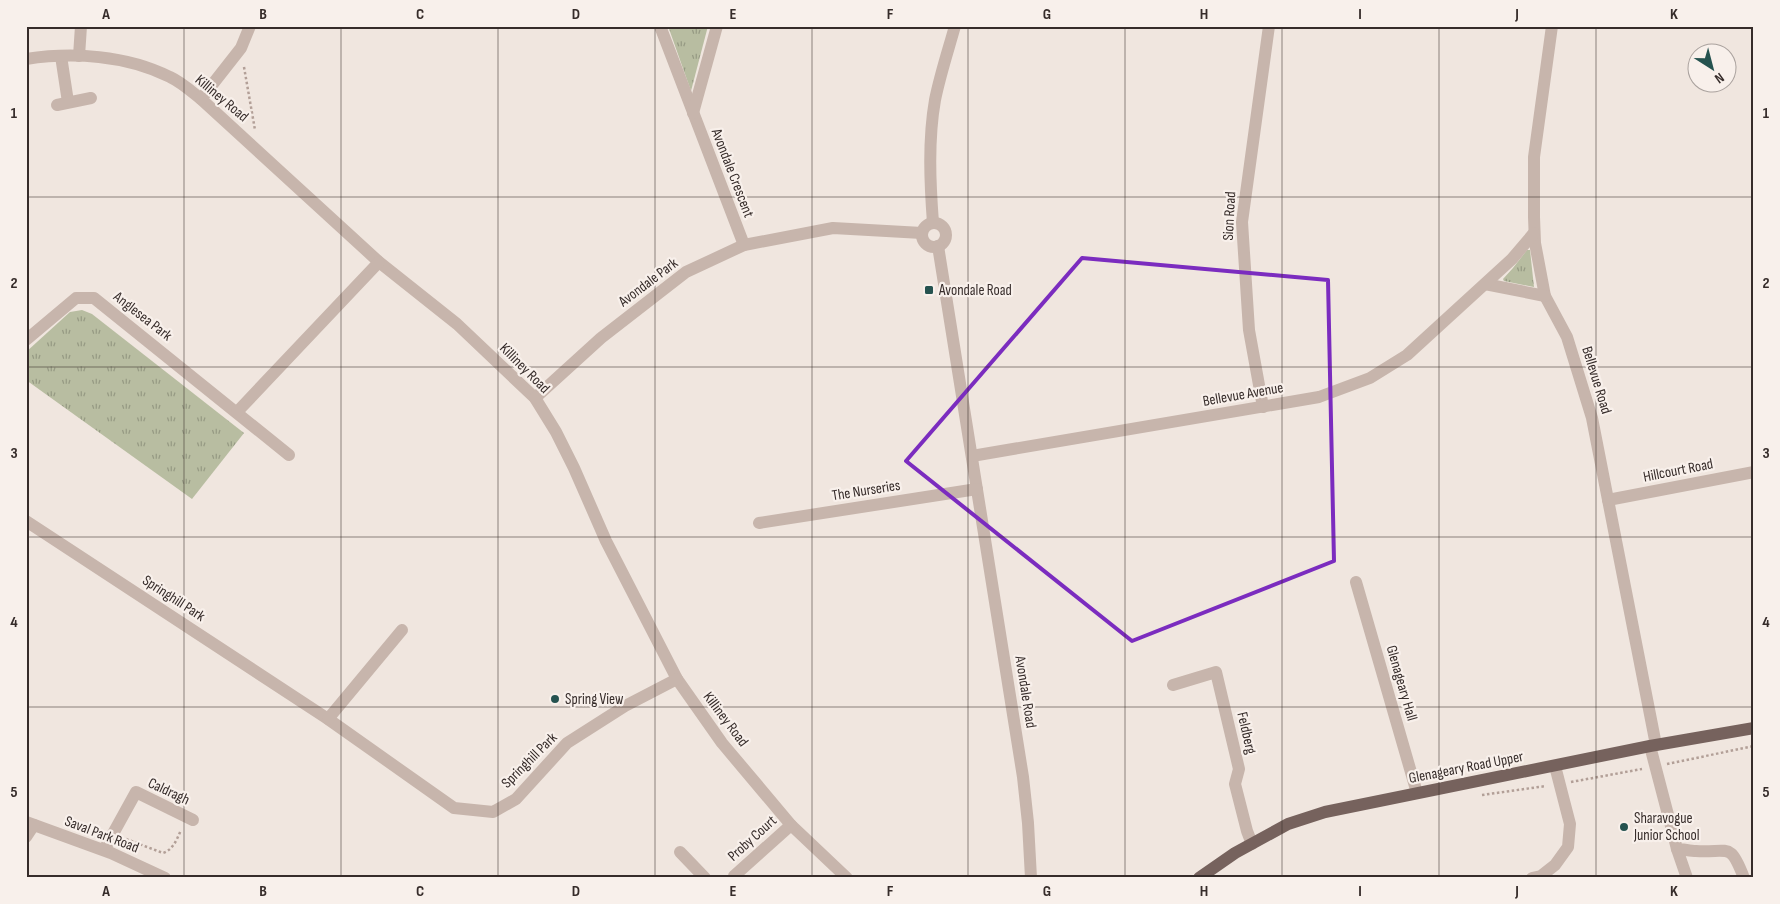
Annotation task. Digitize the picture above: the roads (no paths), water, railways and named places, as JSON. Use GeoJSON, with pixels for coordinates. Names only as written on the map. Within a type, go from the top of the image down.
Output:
{"type":"FeatureCollection","features":[{"type":"Feature","properties":{"kind":"main road","name":"Glenageary Road Upper"},"geometry":{"type":"LineString","coordinates":[[1199,878],[1235,853],[1288,824],[1325,812],[1653,745],[1754,728]]}},
{"type":"Feature","properties":{"kind":"street"},"geometry":{"type":"LineString","coordinates":[[79,56],[81,26]]}},
{"type":"Feature","properties":{"kind":"street"},"geometry":{"type":"LineString","coordinates":[[201,99],[241,48],[250,26]]}},
{"type":"Feature","properties":{"kind":"street","name":"Avondale Crescent"},"geometry":{"type":"LineString","coordinates":[[660,26],[744,245]]}},
{"type":"Feature","properties":{"kind":"street"},"geometry":{"type":"LineString","coordinates":[[693,112],[717,26]]}},
{"type":"Feature","properties":{"kind":"street","name":"Avondale Road"},"geometry":{"type":"LineString","coordinates":[[955,26],[935,102],[928,227],[940,224],[945,230],[944,241],[938,246],[1023,776],[1031,878]]}},
{"type":"Feature","properties":{"kind":"street","name":"Sion Road"},"geometry":{"type":"LineString","coordinates":[[1263,407],[1249,330],[1242,222],[1269,26]]}},
{"type":"Feature","properties":{"kind":"street","name":"Bellevue Road"},"geometry":{"type":"LineString","coordinates":[[1552,26],[1534,157],[1534,233],[1545,296],[1567,337],[1592,418],[1653,745],[1655,766],[1676,849],[1687,878]]}},
{"type":"Feature","properties":{"kind":"street"},"geometry":{"type":"LineString","coordinates":[[61,56],[63,104],[91,98]]}},
{"type":"Feature","properties":{"kind":"street","name":"Killiney Road"},"geometry":{"type":"LineString","coordinates":[[26,59],[61,56],[112,59],[143,66],[171,77],[201,99],[258,149],[379,262],[457,324],[536,398],[574,468],[606,541],[677,679],[722,743],[791,825],[847,878]]}},
{"type":"Feature","properties":{"kind":"street"},"geometry":{"type":"LineString","coordinates":[[928,227],[924,241],[930,246],[938,246]]}},
{"type":"Feature","properties":{"kind":"street","name":"Avondale Park"},"geometry":{"type":"LineString","coordinates":[[536,398],[601,338],[686,272],[744,245],[833,228],[928,227]]}},
{"type":"Feature","properties":{"kind":"street","name":"Bellevue Avenue"},"geometry":{"type":"LineString","coordinates":[[972,456],[1320,397],[1370,378],[1407,355],[1512,259],[1534,233]]}},
{"type":"Feature","properties":{"kind":"street"},"geometry":{"type":"LineString","coordinates":[[237,412],[379,262]]}},
{"type":"Feature","properties":{"kind":"street"},"geometry":{"type":"LineString","coordinates":[[1485,284],[1545,296]]}},
{"type":"Feature","properties":{"kind":"street","name":"Anglesea Park"},"geometry":{"type":"LineString","coordinates":[[26,340],[76,298],[94,298],[289,455]]}},
{"type":"Feature","properties":{"kind":"street","name":"Hillcourt Road"},"geometry":{"type":"LineString","coordinates":[[1608,500],[1754,472]]}},
{"type":"Feature","properties":{"kind":"street","name":"The Nurseries"},"geometry":{"type":"LineString","coordinates":[[759,523],[977,489]]}},
{"type":"Feature","properties":{"kind":"street","name":"Springhill Park"},"geometry":{"type":"LineString","coordinates":[[26,520],[328,719],[454,808],[493,812],[516,799],[568,743],[625,706],[677,679]]}},
{"type":"Feature","properties":{"kind":"street","name":"Glenageary Hall"},"geometry":{"type":"LineString","coordinates":[[1356,582],[1417,793]]}},
{"type":"Feature","properties":{"kind":"street"},"geometry":{"type":"LineString","coordinates":[[328,719],[402,630]]}},
{"type":"Feature","properties":{"kind":"street","name":"Feldberg"},"geometry":{"type":"LineString","coordinates":[[1173,685],[1216,672],[1239,770],[1235,784],[1252,844]]}},
{"type":"Feature","properties":{"kind":"street"},"geometry":{"type":"LineString","coordinates":[[1538,877],[1555,865],[1568,847],[1570,824],[1555,766]]}},
{"type":"Feature","properties":{"kind":"street","name":"Caldragh"},"geometry":{"type":"LineString","coordinates":[[104,850],[136,792],[190,819]]}},
{"type":"Feature","properties":{"kind":"street"},"geometry":{"type":"LineString","coordinates":[[26,837],[30,824]]}},
{"type":"Feature","properties":{"kind":"street","name":"Saval Park Road"},"geometry":{"type":"LineString","coordinates":[[30,824],[104,850],[163,877]]}},
{"type":"Feature","properties":{"kind":"street","name":"Proby Court"},"geometry":{"type":"LineString","coordinates":[[734,876],[791,825]]}},
{"type":"Feature","properties":{"kind":"street"},"geometry":{"type":"LineString","coordinates":[[1676,849],[1696,851],[1727,850],[1734,855],[1744,878]]}},
{"type":"Feature","properties":{"kind":"street"},"geometry":{"type":"LineString","coordinates":[[680,852],[705,878]]}},
{"type":"Feature","properties":{"kind":"place","name":"Avondale Road"},"geometry":{"type":"Point","coordinates":[929,290]}},
{"type":"Feature","properties":{"kind":"place","name":"Spring View"},"geometry":{"type":"Point","coordinates":[555,699]}},
{"type":"Feature","properties":{"kind":"place","name":"Sharavogue Junior School"},"geometry":{"type":"Point","coordinates":[1624,827]}}]}
